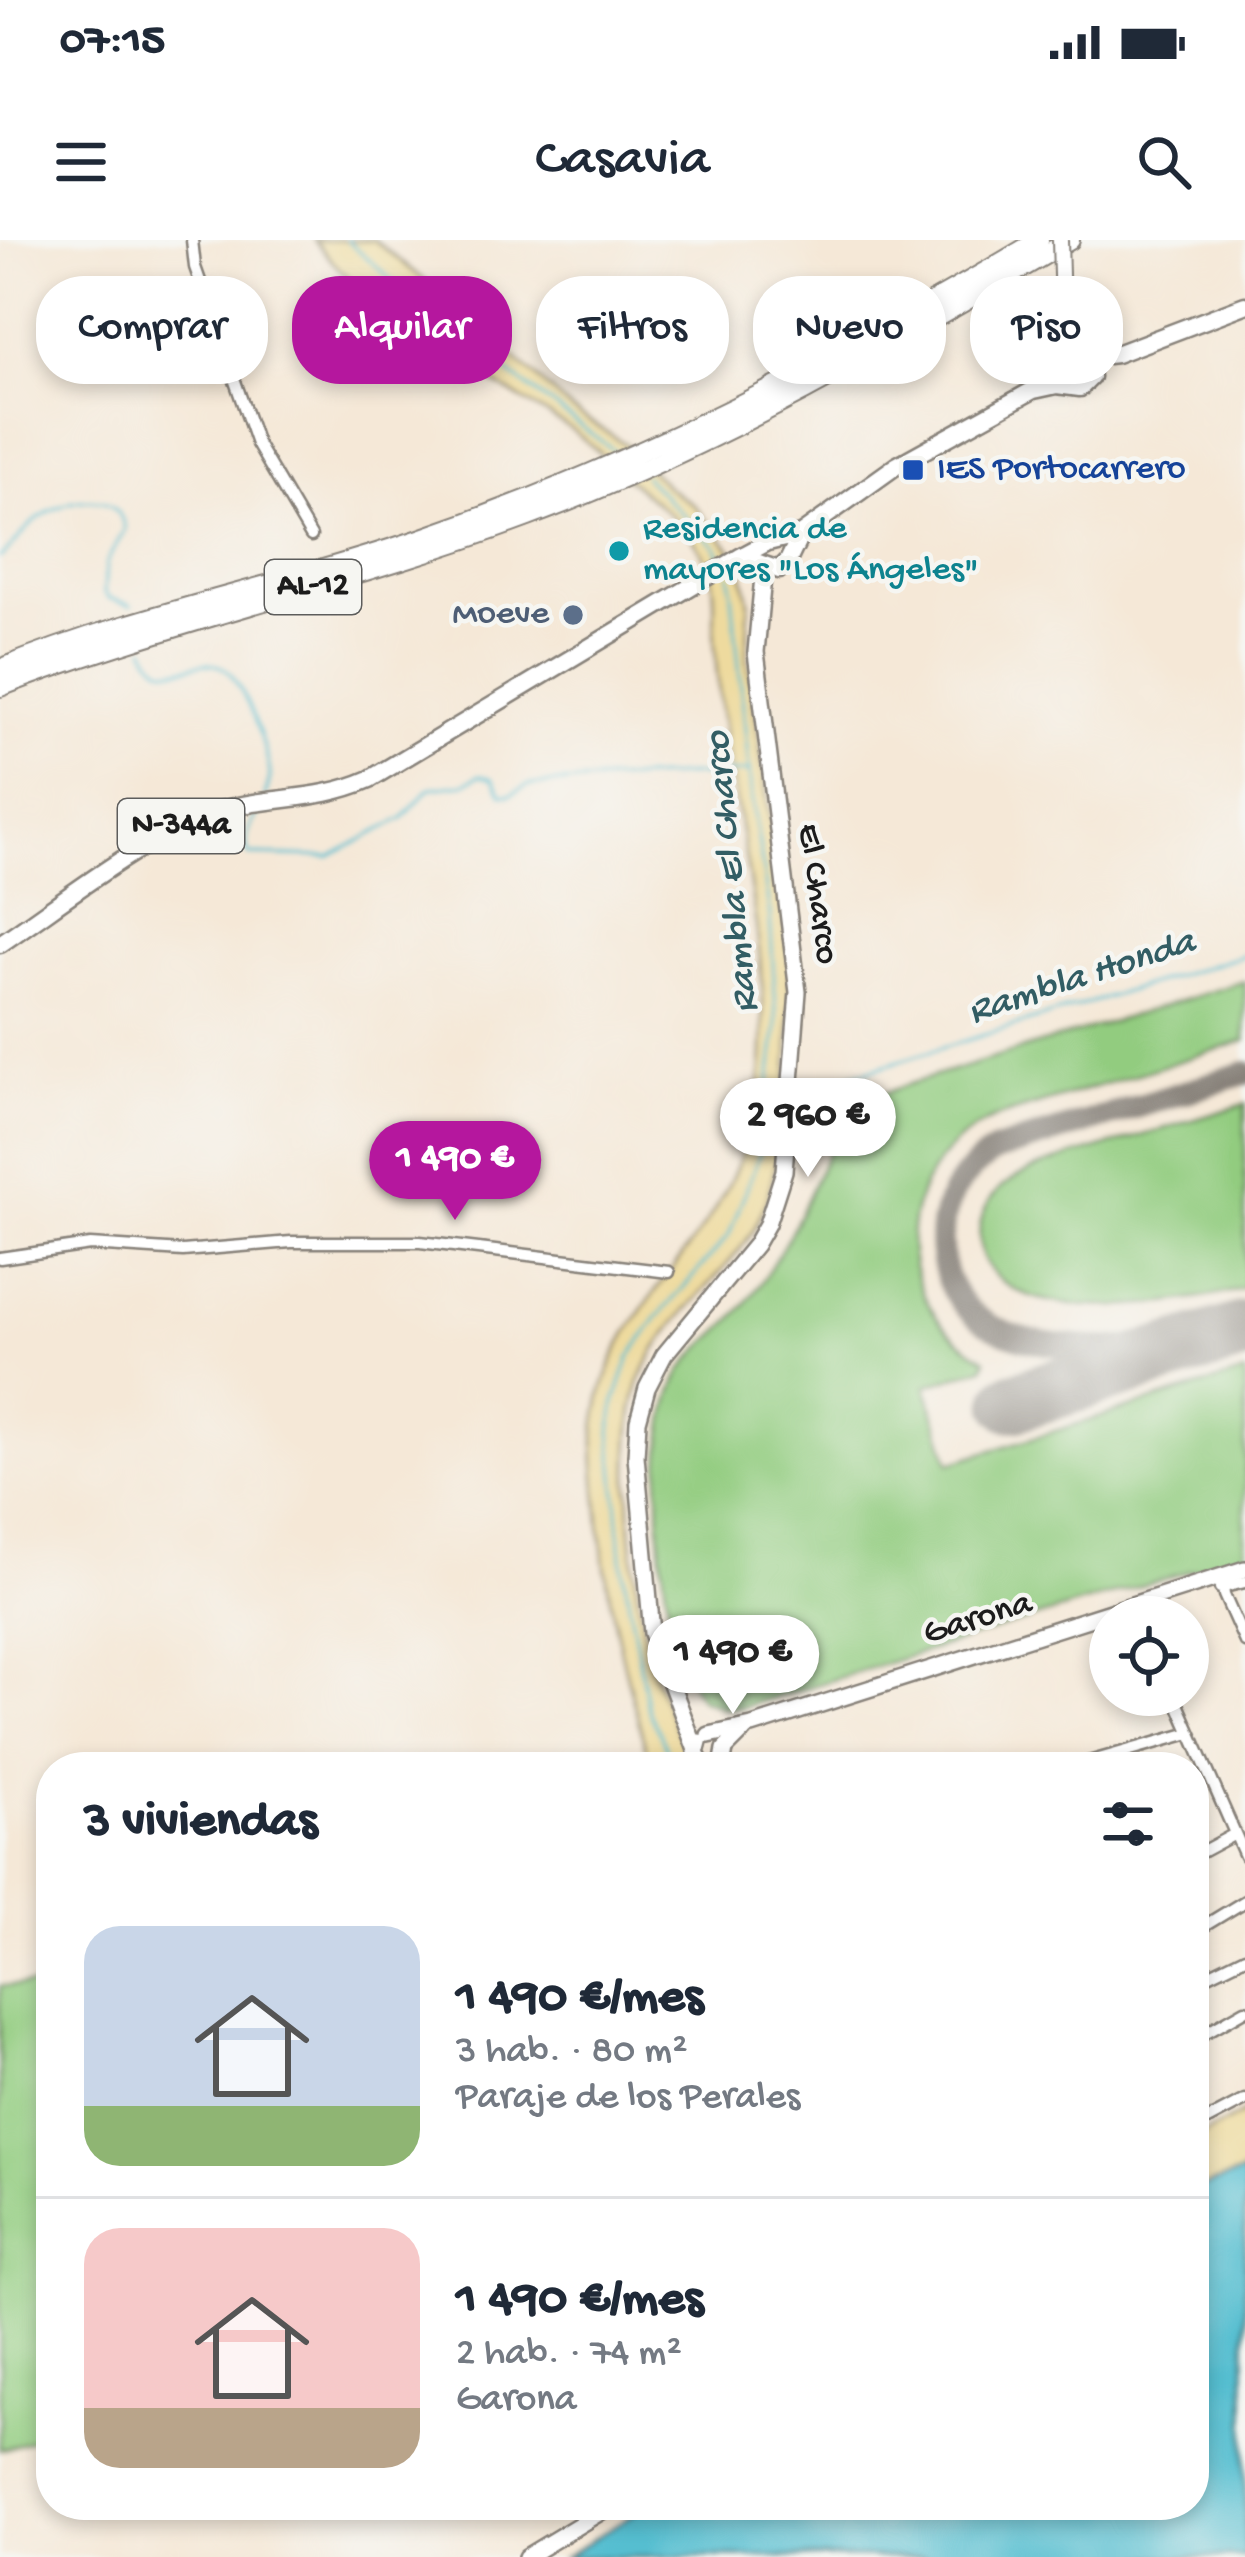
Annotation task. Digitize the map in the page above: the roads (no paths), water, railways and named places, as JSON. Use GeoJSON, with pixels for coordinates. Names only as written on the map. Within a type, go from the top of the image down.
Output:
{"type":"FeatureCollection","features":[{"type":"Feature","properties":{"kind":"highway","name":"AL-12"},"geometry":{"type":"LineString","coordinates":[[645,459],[1039,240]]}},
{"type":"Feature","properties":{"kind":"highway","name":"AL-12"},"geometry":{"type":"LineString","coordinates":[[0,687],[132,638],[415,557],[531,516],[878,352],[1070,240]]}},
{"type":"Feature","properties":{"kind":"highway","name":"AL-12"},"geometry":{"type":"LineString","coordinates":[[0,669],[147,616],[411,542],[617,472]]}},
{"type":"Feature","properties":{"kind":"main road"},"geometry":{"type":"LineString","coordinates":[[1123,351],[1245,305]]}},
{"type":"Feature","properties":{"kind":"main road"},"geometry":{"type":"LineString","coordinates":[[773,557],[896,466],[1044,384]]}},
{"type":"Feature","properties":{"kind":"main road","name":"N-344a"},"geometry":{"type":"LineString","coordinates":[[0,944],[148,845],[194,820],[228,808],[332,793],[370,779],[740,557],[773,557]]}},
{"type":"Feature","properties":{"kind":"main road","name":"El Charco"},"geometry":{"type":"LineString","coordinates":[[722,1752],[721,1739],[703,1749],[683,1722],[649,1618],[636,1456],[646,1388],[664,1354],[755,1245],[784,1171],[798,971],[756,638],[773,557]]}},
{"type":"Feature","properties":{"kind":"main road","name":"Garona"},"geometry":{"type":"LineString","coordinates":[[1168,1596],[1195,1584],[1223,1583],[1245,1569]]}},
{"type":"Feature","properties":{"kind":"main road","name":"Garona"},"geometry":{"type":"LineString","coordinates":[[703,1749],[752,1726],[1089,1624]]}},
{"type":"Feature","properties":{"kind":"main road"},"geometry":{"type":"LineString","coordinates":[[726,1752],[740,1732],[752,1726]]}},
{"type":"Feature","properties":{"kind":"main road"},"geometry":{"type":"LineString","coordinates":[[526,2557],[588,2520]]}},
{"type":"Feature","properties":{"kind":"street"},"geometry":{"type":"LineString","coordinates":[[192,240],[195,267],[257,444],[311,536]]}},
{"type":"Feature","properties":{"kind":"street"},"geometry":{"type":"LineString","coordinates":[[1060,240],[1061,276]]}},
{"type":"Feature","properties":{"kind":"street"},"geometry":{"type":"LineString","coordinates":[[0,1258],[90,1245],[184,1251],[291,1242],[420,1242],[669,1272]]}},
{"type":"Feature","properties":{"kind":"street"},"geometry":{"type":"LineString","coordinates":[[1245,1582],[1223,1583],[1245,1642]]}},
{"type":"Feature","properties":{"kind":"street"},"geometry":{"type":"LineString","coordinates":[[1183,1716],[1199,1752]]}},
{"type":"Feature","properties":{"kind":"street"},"geometry":{"type":"LineString","coordinates":[[1124,1752],[1190,1733]]}},
{"type":"Feature","properties":{"kind":"street"},"geometry":{"type":"LineString","coordinates":[[1209,1774],[1245,1856]]}},
{"type":"Feature","properties":{"kind":"street"},"geometry":{"type":"LineString","coordinates":[[1209,1848],[1235,1834]]}},
{"type":"Feature","properties":{"kind":"street"},"geometry":{"type":"LineString","coordinates":[[1209,1923],[1245,1901]]}},
{"type":"Feature","properties":{"kind":"street"},"geometry":{"type":"LineString","coordinates":[[1209,1975],[1245,1957]]}},
{"type":"Feature","properties":{"kind":"street"},"geometry":{"type":"LineString","coordinates":[[1209,2031],[1245,2011]]}},
{"type":"Feature","properties":{"kind":"street"},"geometry":{"type":"LineString","coordinates":[[1209,2119],[1245,2100]]}},
{"type":"Feature","properties":{"kind":"water"},"geometry":{"type":"Polygon","coordinates":[[[1245,2172],[1245,2557],[564,2557],[623,2520],[1209,2520],[1209,2185],[1245,2172]]]}},
{"type":"Feature","properties":{"kind":"waterway","name":"Rambla El Charco"},"geometry":{"type":"LineString","coordinates":[[347,240],[440,323],[619,454]]}},
{"type":"Feature","properties":{"kind":"waterway","name":"Rambla El Charco"},"geometry":{"type":"LineString","coordinates":[[644,476],[716,547],[723,560]]}},
{"type":"Feature","properties":{"kind":"waterway"},"geometry":{"type":"LineString","coordinates":[[0,557],[46,513],[73,502],[99,501],[120,515],[125,529],[106,563],[104,592],[108,598],[131,605]]}},
{"type":"Feature","properties":{"kind":"waterway","name":"Rambla El Charco"},"geometry":{"type":"LineString","coordinates":[[668,1752],[648,1710],[623,1569],[611,1432],[630,1357],[657,1318],[729,1235],[761,1150],[777,1026],[770,915],[752,800],[730,574]]}},
{"type":"Feature","properties":{"kind":"waterway"},"geometry":{"type":"LineString","coordinates":[[145,647],[153,660],[170,670],[208,664],[228,672],[245,698],[265,752],[270,777],[265,796]]}},
{"type":"Feature","properties":{"kind":"waterway"},"geometry":{"type":"LineString","coordinates":[[259,812],[247,838],[249,855],[329,857],[403,818],[430,788],[464,784],[480,775],[493,779],[502,794],[510,795],[529,785],[747,772]]}},
{"type":"Feature","properties":{"kind":"waterway","name":"Rambla Honda"},"geometry":{"type":"LineString","coordinates":[[798,1098],[818,1086],[1245,955]]}},
{"type":"Feature","properties":{"kind":"waterway","name":"Rambla Honda"},"geometry":{"type":"LineString","coordinates":[[765,1131],[781,1109]]}},
{"type":"Feature","properties":{"kind":"place","name":"IES Portocarrero"},"geometry":{"type":"Point","coordinates":[913,470]}},
{"type":"Feature","properties":{"kind":"place","name":"Residencia de mayores \"Los Ángeles\""},"geometry":{"type":"Point","coordinates":[619,551]}},
{"type":"Feature","properties":{"kind":"place","name":"Moeve"},"geometry":{"type":"Point","coordinates":[573,615]}}]}
